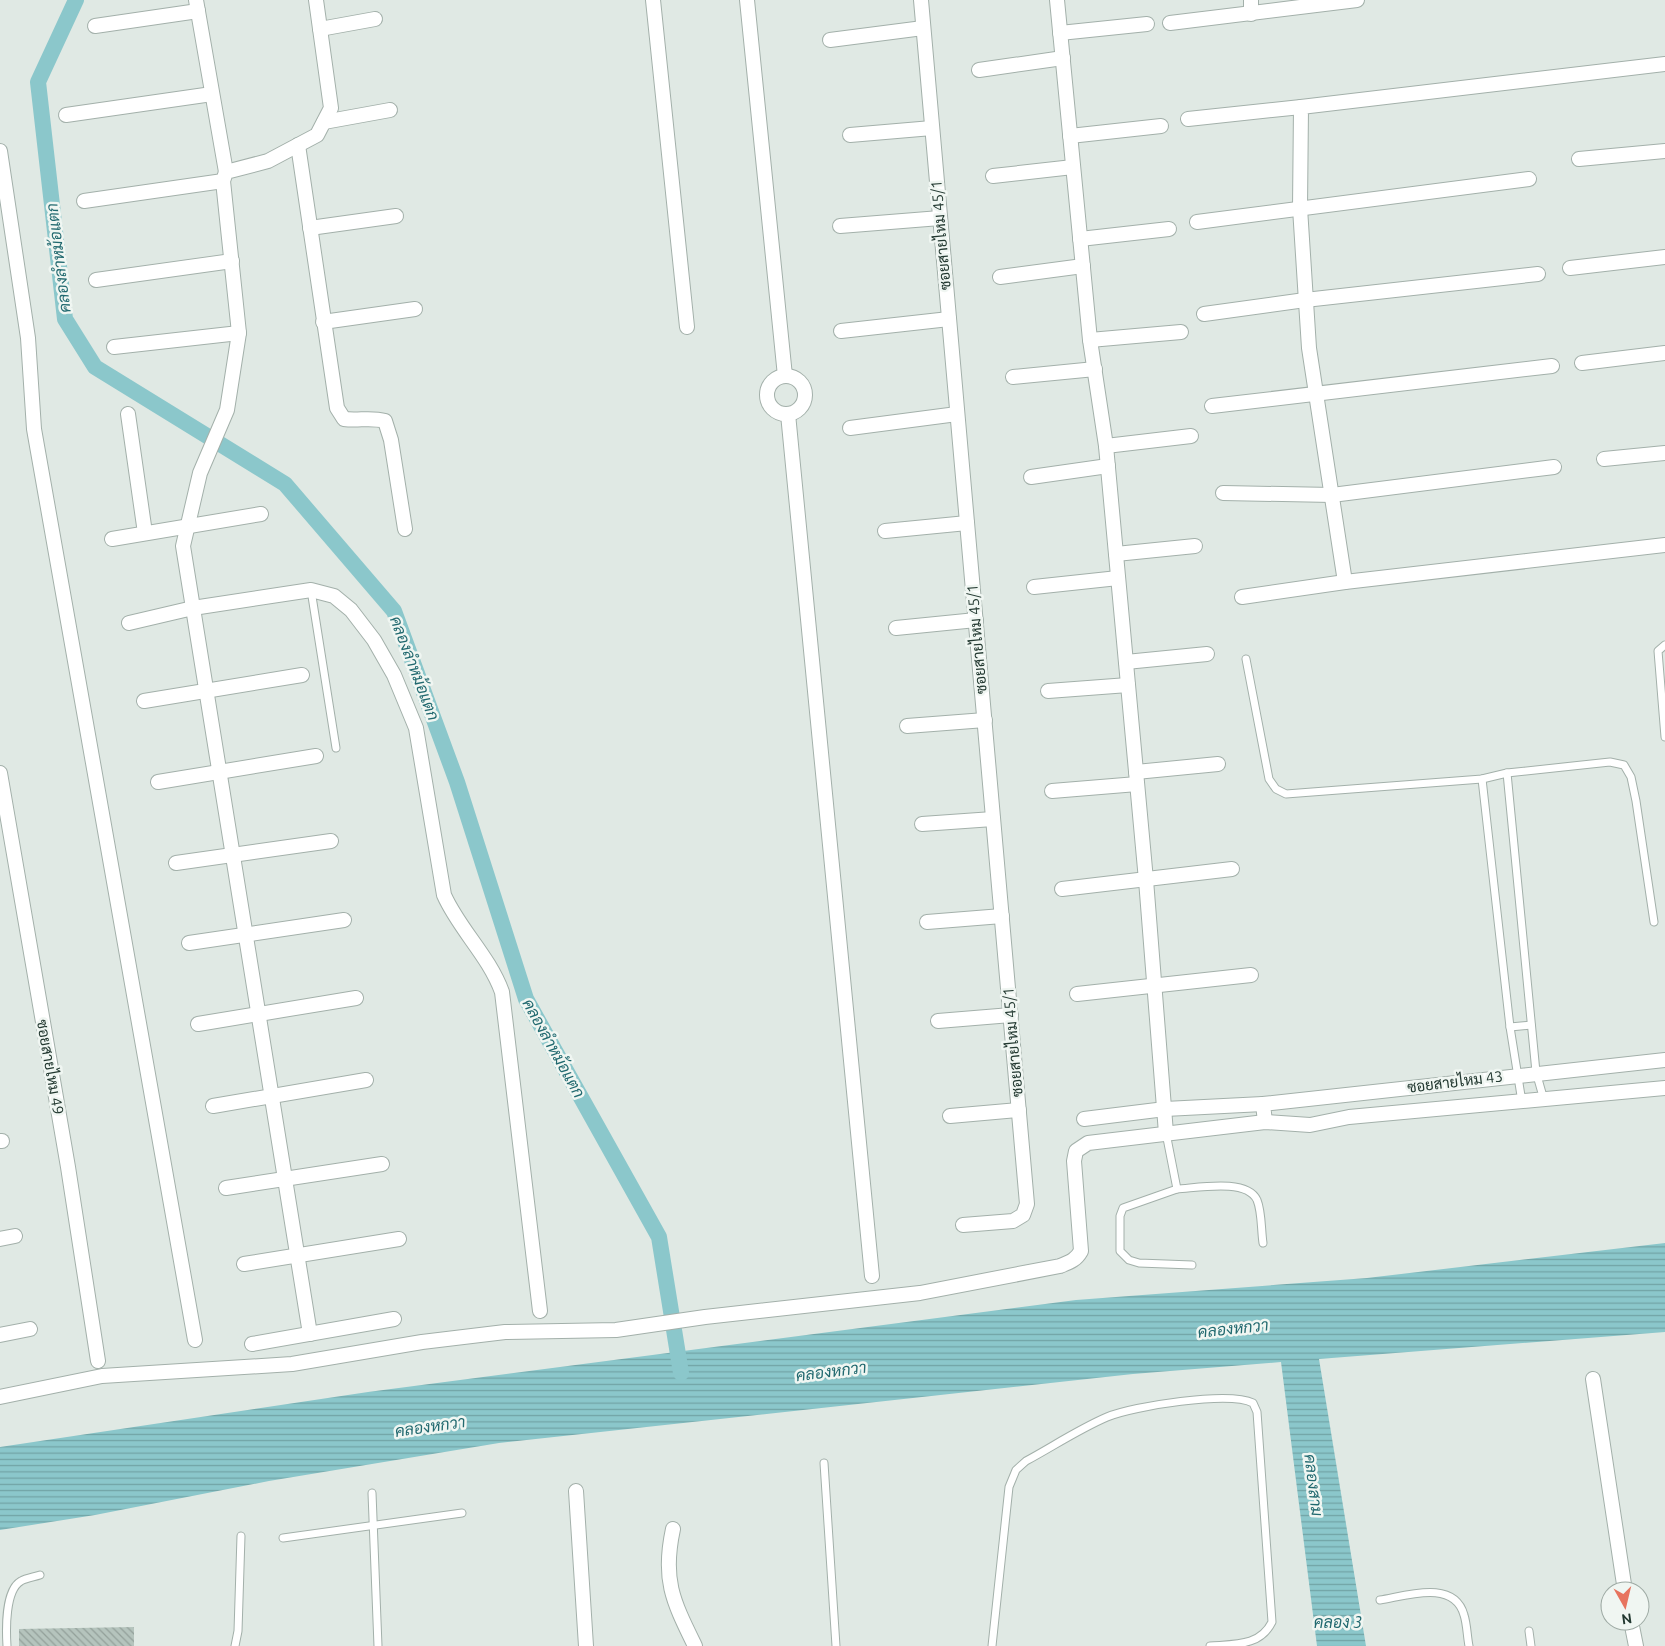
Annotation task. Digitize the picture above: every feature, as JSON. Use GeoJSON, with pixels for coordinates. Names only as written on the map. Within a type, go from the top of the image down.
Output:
{"type":"FeatureCollection","features":[{"type":"Feature","properties":{"kind":"street"},"geometry":{"type":"LineString","coordinates":[[84,201],[224,177],[268,161],[317,135],[331,108],[316,0]]}},
{"type":"Feature","properties":{"kind":"street"},"geometry":{"type":"LineString","coordinates":[[653,0],[687,326]]}},
{"type":"Feature","properties":{"kind":"street"},"geometry":{"type":"LineString","coordinates":[[747,0],[785,376]]}},
{"type":"Feature","properties":{"kind":"street","name":"ซอยสายไหม 45/1"},"geometry":{"type":"LineString","coordinates":[[921,0],[1027,1204],[1023,1215],[1013,1221],[963,1225]]}},
{"type":"Feature","properties":{"kind":"street"},"geometry":{"type":"LineString","coordinates":[[1057,0],[1090,340],[1108,466],[1146,880],[1166,1133]]}},
{"type":"Feature","properties":{"kind":"street"},"geometry":{"type":"LineString","coordinates":[[1170,23],[1251,7],[1357,0]]}},
{"type":"Feature","properties":{"kind":"street"},"geometry":{"type":"LineString","coordinates":[[96,26],[197,5],[212,94],[224,177],[239,333],[226,410],[200,473],[183,546],[310,1334]]}},
{"type":"Feature","properties":{"kind":"street"},"geometry":{"type":"LineString","coordinates":[[320,29],[376,19]]}},
{"type":"Feature","properties":{"kind":"street"},"geometry":{"type":"LineString","coordinates":[[1060,33],[1148,24]]}},
{"type":"Feature","properties":{"kind":"street"},"geometry":{"type":"LineString","coordinates":[[830,40],[923,28]]}},
{"type":"Feature","properties":{"kind":"street"},"geometry":{"type":"LineString","coordinates":[[979,70],[1063,58]]}},
{"type":"Feature","properties":{"kind":"street"},"geometry":{"type":"LineString","coordinates":[[1188,119],[1665,64]]}},
{"type":"Feature","properties":{"kind":"street"},"geometry":{"type":"LineString","coordinates":[[66,115],[212,94]]}},
{"type":"Feature","properties":{"kind":"street"},"geometry":{"type":"LineString","coordinates":[[1301,107],[1300,208],[1305,300],[1314,393],[1345,582]]}},
{"type":"Feature","properties":{"kind":"street"},"geometry":{"type":"LineString","coordinates":[[324,122],[390,110]]}},
{"type":"Feature","properties":{"kind":"street"},"geometry":{"type":"LineString","coordinates":[[1070,136],[1161,126]]}},
{"type":"Feature","properties":{"kind":"street"},"geometry":{"type":"LineString","coordinates":[[850,135],[932,128]]}},
{"type":"Feature","properties":{"kind":"street"},"geometry":{"type":"LineString","coordinates":[[298,145],[337,408],[344,419],[356,420],[373,417],[385,421],[389,430],[406,529]]}},
{"type":"Feature","properties":{"kind":"street"},"geometry":{"type":"LineString","coordinates":[[0,151],[28,338],[34,429],[195,1340]]}},
{"type":"Feature","properties":{"kind":"street"},"geometry":{"type":"LineString","coordinates":[[1579,159],[1665,151]]}},
{"type":"Feature","properties":{"kind":"street"},"geometry":{"type":"LineString","coordinates":[[994,176],[1073,167]]}},
{"type":"Feature","properties":{"kind":"street"},"geometry":{"type":"LineString","coordinates":[[1197,222],[1530,179]]}},
{"type":"Feature","properties":{"kind":"street"},"geometry":{"type":"LineString","coordinates":[[310,228],[396,216]]}},
{"type":"Feature","properties":{"kind":"street"},"geometry":{"type":"LineString","coordinates":[[840,226],[940,218]]}},
{"type":"Feature","properties":{"kind":"street"},"geometry":{"type":"LineString","coordinates":[[1080,239],[1169,229]]}},
{"type":"Feature","properties":{"kind":"street"},"geometry":{"type":"LineString","coordinates":[[1570,268],[1665,257]]}},
{"type":"Feature","properties":{"kind":"street"},"geometry":{"type":"LineString","coordinates":[[96,280],[232,261]]}},
{"type":"Feature","properties":{"kind":"street"},"geometry":{"type":"LineString","coordinates":[[1000,277],[1083,266]]}},
{"type":"Feature","properties":{"kind":"street"},"geometry":{"type":"LineString","coordinates":[[1204,314],[1305,300],[1538,274]]}},
{"type":"Feature","properties":{"kind":"street"},"geometry":{"type":"LineString","coordinates":[[323,322],[415,309]]}},
{"type":"Feature","properties":{"kind":"street"},"geometry":{"type":"LineString","coordinates":[[841,332],[949,319]]}},
{"type":"Feature","properties":{"kind":"street"},"geometry":{"type":"LineString","coordinates":[[1090,340],[1181,332]]}},
{"type":"Feature","properties":{"kind":"street"},"geometry":{"type":"LineString","coordinates":[[114,347],[239,333]]}},
{"type":"Feature","properties":{"kind":"street"},"geometry":{"type":"LineString","coordinates":[[1582,363],[1665,353]]}},
{"type":"Feature","properties":{"kind":"street"},"geometry":{"type":"LineString","coordinates":[[1212,406],[1552,366]]}},
{"type":"Feature","properties":{"kind":"street"},"geometry":{"type":"LineString","coordinates":[[1013,377],[1094,369]]}},
{"type":"Feature","properties":{"kind":"street"},"geometry":{"type":"LineString","coordinates":[[785,376],[797,380],[805,390],[804,403],[800,408],[788,414],[776,411],[771,406],[768,394],[773,382],[785,376]]}},
{"type":"Feature","properties":{"kind":"street"},"geometry":{"type":"LineString","coordinates":[[128,414],[145,533]]}},
{"type":"Feature","properties":{"kind":"street"},"geometry":{"type":"LineString","coordinates":[[788,414],[872,1276]]}},
{"type":"Feature","properties":{"kind":"street"},"geometry":{"type":"LineString","coordinates":[[850,428],[958,414]]}},
{"type":"Feature","properties":{"kind":"street"},"geometry":{"type":"LineString","coordinates":[[1106,446],[1191,436]]}},
{"type":"Feature","properties":{"kind":"street"},"geometry":{"type":"LineString","coordinates":[[1604,459],[1665,453]]}},
{"type":"Feature","properties":{"kind":"street"},"geometry":{"type":"LineString","coordinates":[[1031,477],[1108,466]]}},
{"type":"Feature","properties":{"kind":"street"},"geometry":{"type":"LineString","coordinates":[[1223,493],[1332,495],[1554,467]]}},
{"type":"Feature","properties":{"kind":"street"},"geometry":{"type":"LineString","coordinates":[[112,538],[262,514]]}},
{"type":"Feature","properties":{"kind":"street"},"geometry":{"type":"LineString","coordinates":[[885,531],[967,523]]}},
{"type":"Feature","properties":{"kind":"street"},"geometry":{"type":"LineString","coordinates":[[1242,597],[1345,582],[1665,545]]}},
{"type":"Feature","properties":{"kind":"street"},"geometry":{"type":"LineString","coordinates":[[1116,554],[1195,546]]}},
{"type":"Feature","properties":{"kind":"street"},"geometry":{"type":"LineString","coordinates":[[1034,587],[1118,578]]}},
{"type":"Feature","properties":{"kind":"street"},"geometry":{"type":"LineString","coordinates":[[129,623],[193,608],[310,590],[334,596],[351,610],[374,640],[394,675],[416,728],[421,747],[444,895],[451,910],[496,978],[502,992],[540,1311]]}},
{"type":"Feature","properties":{"kind":"street"},"geometry":{"type":"LineString","coordinates":[[896,628],[976,620]]}},
{"type":"Feature","properties":{"kind":"street"},"geometry":{"type":"LineString","coordinates":[[1126,662],[1207,654]]}},
{"type":"Feature","properties":{"kind":"street"},"geometry":{"type":"LineString","coordinates":[[144,701],[302,675]]}},
{"type":"Feature","properties":{"kind":"street"},"geometry":{"type":"LineString","coordinates":[[1048,691],[1128,685]]}},
{"type":"Feature","properties":{"kind":"street"},"geometry":{"type":"LineString","coordinates":[[907,726],[985,720]]}},
{"type":"Feature","properties":{"kind":"street"},"geometry":{"type":"LineString","coordinates":[[158,782],[316,756]]}},
{"type":"Feature","properties":{"kind":"street"},"geometry":{"type":"LineString","coordinates":[[1052,791],[1218,764]]}},
{"type":"Feature","properties":{"kind":"street","name":"ซอยสายไหม 49"},"geometry":{"type":"LineString","coordinates":[[0,774],[68,1167],[98,1361]]}},
{"type":"Feature","properties":{"kind":"street"},"geometry":{"type":"LineString","coordinates":[[922,824],[993,818]]}},
{"type":"Feature","properties":{"kind":"street"},"geometry":{"type":"LineString","coordinates":[[176,863],[330,841]]}},
{"type":"Feature","properties":{"kind":"street"},"geometry":{"type":"LineString","coordinates":[[1062,889],[1232,869]]}},
{"type":"Feature","properties":{"kind":"street"},"geometry":{"type":"LineString","coordinates":[[927,922],[1002,916]]}},
{"type":"Feature","properties":{"kind":"street"},"geometry":{"type":"LineString","coordinates":[[189,943],[344,920]]}},
{"type":"Feature","properties":{"kind":"street"},"geometry":{"type":"LineString","coordinates":[[1077,994],[1251,975]]}},
{"type":"Feature","properties":{"kind":"street"},"geometry":{"type":"LineString","coordinates":[[198,1024],[356,998]]}},
{"type":"Feature","properties":{"kind":"street"},"geometry":{"type":"LineString","coordinates":[[938,1021],[1011,1015]]}},
{"type":"Feature","properties":{"kind":"street","name":"ซอยสายไหม 43"},"geometry":{"type":"LineString","coordinates":[[1084,1119],[1165,1109],[1263,1104],[1536,1072],[1665,1060]]}},
{"type":"Feature","properties":{"kind":"street"},"geometry":{"type":"LineString","coordinates":[[213,1106],[366,1080]]}},
{"type":"Feature","properties":{"kind":"street"},"geometry":{"type":"LineString","coordinates":[[0,1397],[102,1376],[292,1364],[422,1342],[505,1332],[616,1330],[705,1317],[920,1293],[1071,1262],[1081,1251],[1074,1161],[1076,1151],[1088,1143],[1265,1122],[1310,1125],[1349,1117],[1665,1088]]}},
{"type":"Feature","properties":{"kind":"street"},"geometry":{"type":"LineString","coordinates":[[1263,1104],[1265,1122]]}},
{"type":"Feature","properties":{"kind":"street"},"geometry":{"type":"LineString","coordinates":[[950,1116],[1019,1110]]}},
{"type":"Feature","properties":{"kind":"street"},"geometry":{"type":"LineString","coordinates":[[226,1188],[382,1164]]}},
{"type":"Feature","properties":{"kind":"street"},"geometry":{"type":"LineString","coordinates":[[0,1239],[15,1236]]}},
{"type":"Feature","properties":{"kind":"street"},"geometry":{"type":"LineString","coordinates":[[244,1264],[399,1239]]}},
{"type":"Feature","properties":{"kind":"street"},"geometry":{"type":"LineString","coordinates":[[252,1344],[394,1319]]}},
{"type":"Feature","properties":{"kind":"street"},"geometry":{"type":"LineString","coordinates":[[0,1335],[30,1329]]}},
{"type":"Feature","properties":{"kind":"street"},"geometry":{"type":"LineString","coordinates":[[1593,1378],[1623,1581]]}},
{"type":"Feature","properties":{"kind":"street"},"geometry":{"type":"LineString","coordinates":[[576,1491],[586,1646]]}},
{"type":"Feature","properties":{"kind":"street"},"geometry":{"type":"LineString","coordinates":[[672,1529],[667,1554],[668,1576],[678,1614],[696,1646]]}},
{"type":"Feature","properties":{"kind":"street"},"geometry":{"type":"LineString","coordinates":[[1633,1631],[1636,1646]]}},
{"type":"Feature","properties":{"kind":"lane"},"geometry":{"type":"LineString","coordinates":[[310,590],[336,748]]}},
{"type":"Feature","properties":{"kind":"lane"},"geometry":{"type":"LineString","coordinates":[[1665,645],[1658,651],[1665,737]]}},
{"type":"Feature","properties":{"kind":"lane"},"geometry":{"type":"LineString","coordinates":[[1246,658],[1269,779],[1276,789],[1286,794],[1482,778],[1507,773],[1610,762],[1624,765],[1631,777],[1636,801],[1654,922]]}},
{"type":"Feature","properties":{"kind":"lane"},"geometry":{"type":"LineString","coordinates":[[1507,773],[1536,1072],[1544,1100]]}},
{"type":"Feature","properties":{"kind":"lane"},"geometry":{"type":"LineString","coordinates":[[1482,778],[1510,1027],[1522,1102]]}},
{"type":"Feature","properties":{"kind":"lane"},"geometry":{"type":"LineString","coordinates":[[1510,1027],[1531,1025]]}},
{"type":"Feature","properties":{"kind":"lane"},"geometry":{"type":"LineString","coordinates":[[1166,1133],[1176,1189]]}},
{"type":"Feature","properties":{"kind":"lane"},"geometry":{"type":"LineString","coordinates":[[1192,1265],[1139,1263],[1129,1260],[1120,1251],[1120,1216],[1123,1208],[1176,1189],[1236,1186],[1252,1193],[1258,1202],[1263,1243]]}},
{"type":"Feature","properties":{"kind":"lane"},"geometry":{"type":"LineString","coordinates":[[992,1646],[1010,1487],[1016,1470],[1026,1461],[1107,1416],[1144,1407],[1192,1400],[1244,1398],[1254,1403],[1257,1412],[1272,1622],[1266,1635],[1252,1642],[1210,1646]]}},
{"type":"Feature","properties":{"kind":"lane"},"geometry":{"type":"LineString","coordinates":[[824,1463],[836,1646]]}},
{"type":"Feature","properties":{"kind":"lane"},"geometry":{"type":"LineString","coordinates":[[372,1493],[375,1525],[378,1646]]}},
{"type":"Feature","properties":{"kind":"lane"},"geometry":{"type":"LineString","coordinates":[[283,1538],[462,1513]]}},
{"type":"Feature","properties":{"kind":"lane"},"geometry":{"type":"LineString","coordinates":[[235,1646],[238,1631],[241,1536]]}},
{"type":"Feature","properties":{"kind":"lane"},"geometry":{"type":"LineString","coordinates":[[7,1646],[6,1623],[15,1586],[21,1581],[40,1575]]}},
{"type":"Feature","properties":{"kind":"lane"},"geometry":{"type":"LineString","coordinates":[[1380,1600],[1436,1592],[1449,1594],[1457,1602],[1464,1614],[1469,1646]]}},
{"type":"Feature","properties":{"kind":"lane"},"geometry":{"type":"LineString","coordinates":[[1529,1631],[1531,1646]]}},
{"type":"Feature","properties":{"kind":"water"},"geometry":{"type":"Polygon","coordinates":[[[1665,1243],[1665,1332],[1319,1359],[1366,1646],[1317,1646],[1281,1362],[1133,1374],[499,1443],[269,1481],[95,1515],[0,1530],[0,1447],[368,1392],[1076,1300],[1367,1278],[1665,1243]]]}},
{"type":"Feature","properties":{"kind":"building"},"geometry":{"type":"Polygon","coordinates":[[[134,1627],[134,1646],[19,1646],[19,1629],[134,1627]]]}},
{"type":"Feature","properties":{"kind":"waterway","name":"คลองลำหม้อแตก"},"geometry":{"type":"LineString","coordinates":[[76,0],[38,82],[65,319],[95,367],[285,484],[394,611],[457,782],[526,999],[659,1237],[681,1373]]}},
{"type":"Feature","properties":{"kind":"water label","name":"คลองหกวา"},"geometry":{"type":"Point","coordinates":[1233,1328]}},
{"type":"Feature","properties":{"kind":"water label","name":"คลองหกวา"},"geometry":{"type":"Point","coordinates":[831,1371]}},
{"type":"Feature","properties":{"kind":"water label","name":"คลองหกวา"},"geometry":{"type":"Point","coordinates":[430,1426]}},
{"type":"Feature","properties":{"kind":"water label","name":"คลองสาม"},"geometry":{"type":"Point","coordinates":[1314,1485]}},
{"type":"Feature","properties":{"kind":"water label","name":"คลอง 3"},"geometry":{"type":"Point","coordinates":[1338,1622]}}]}
